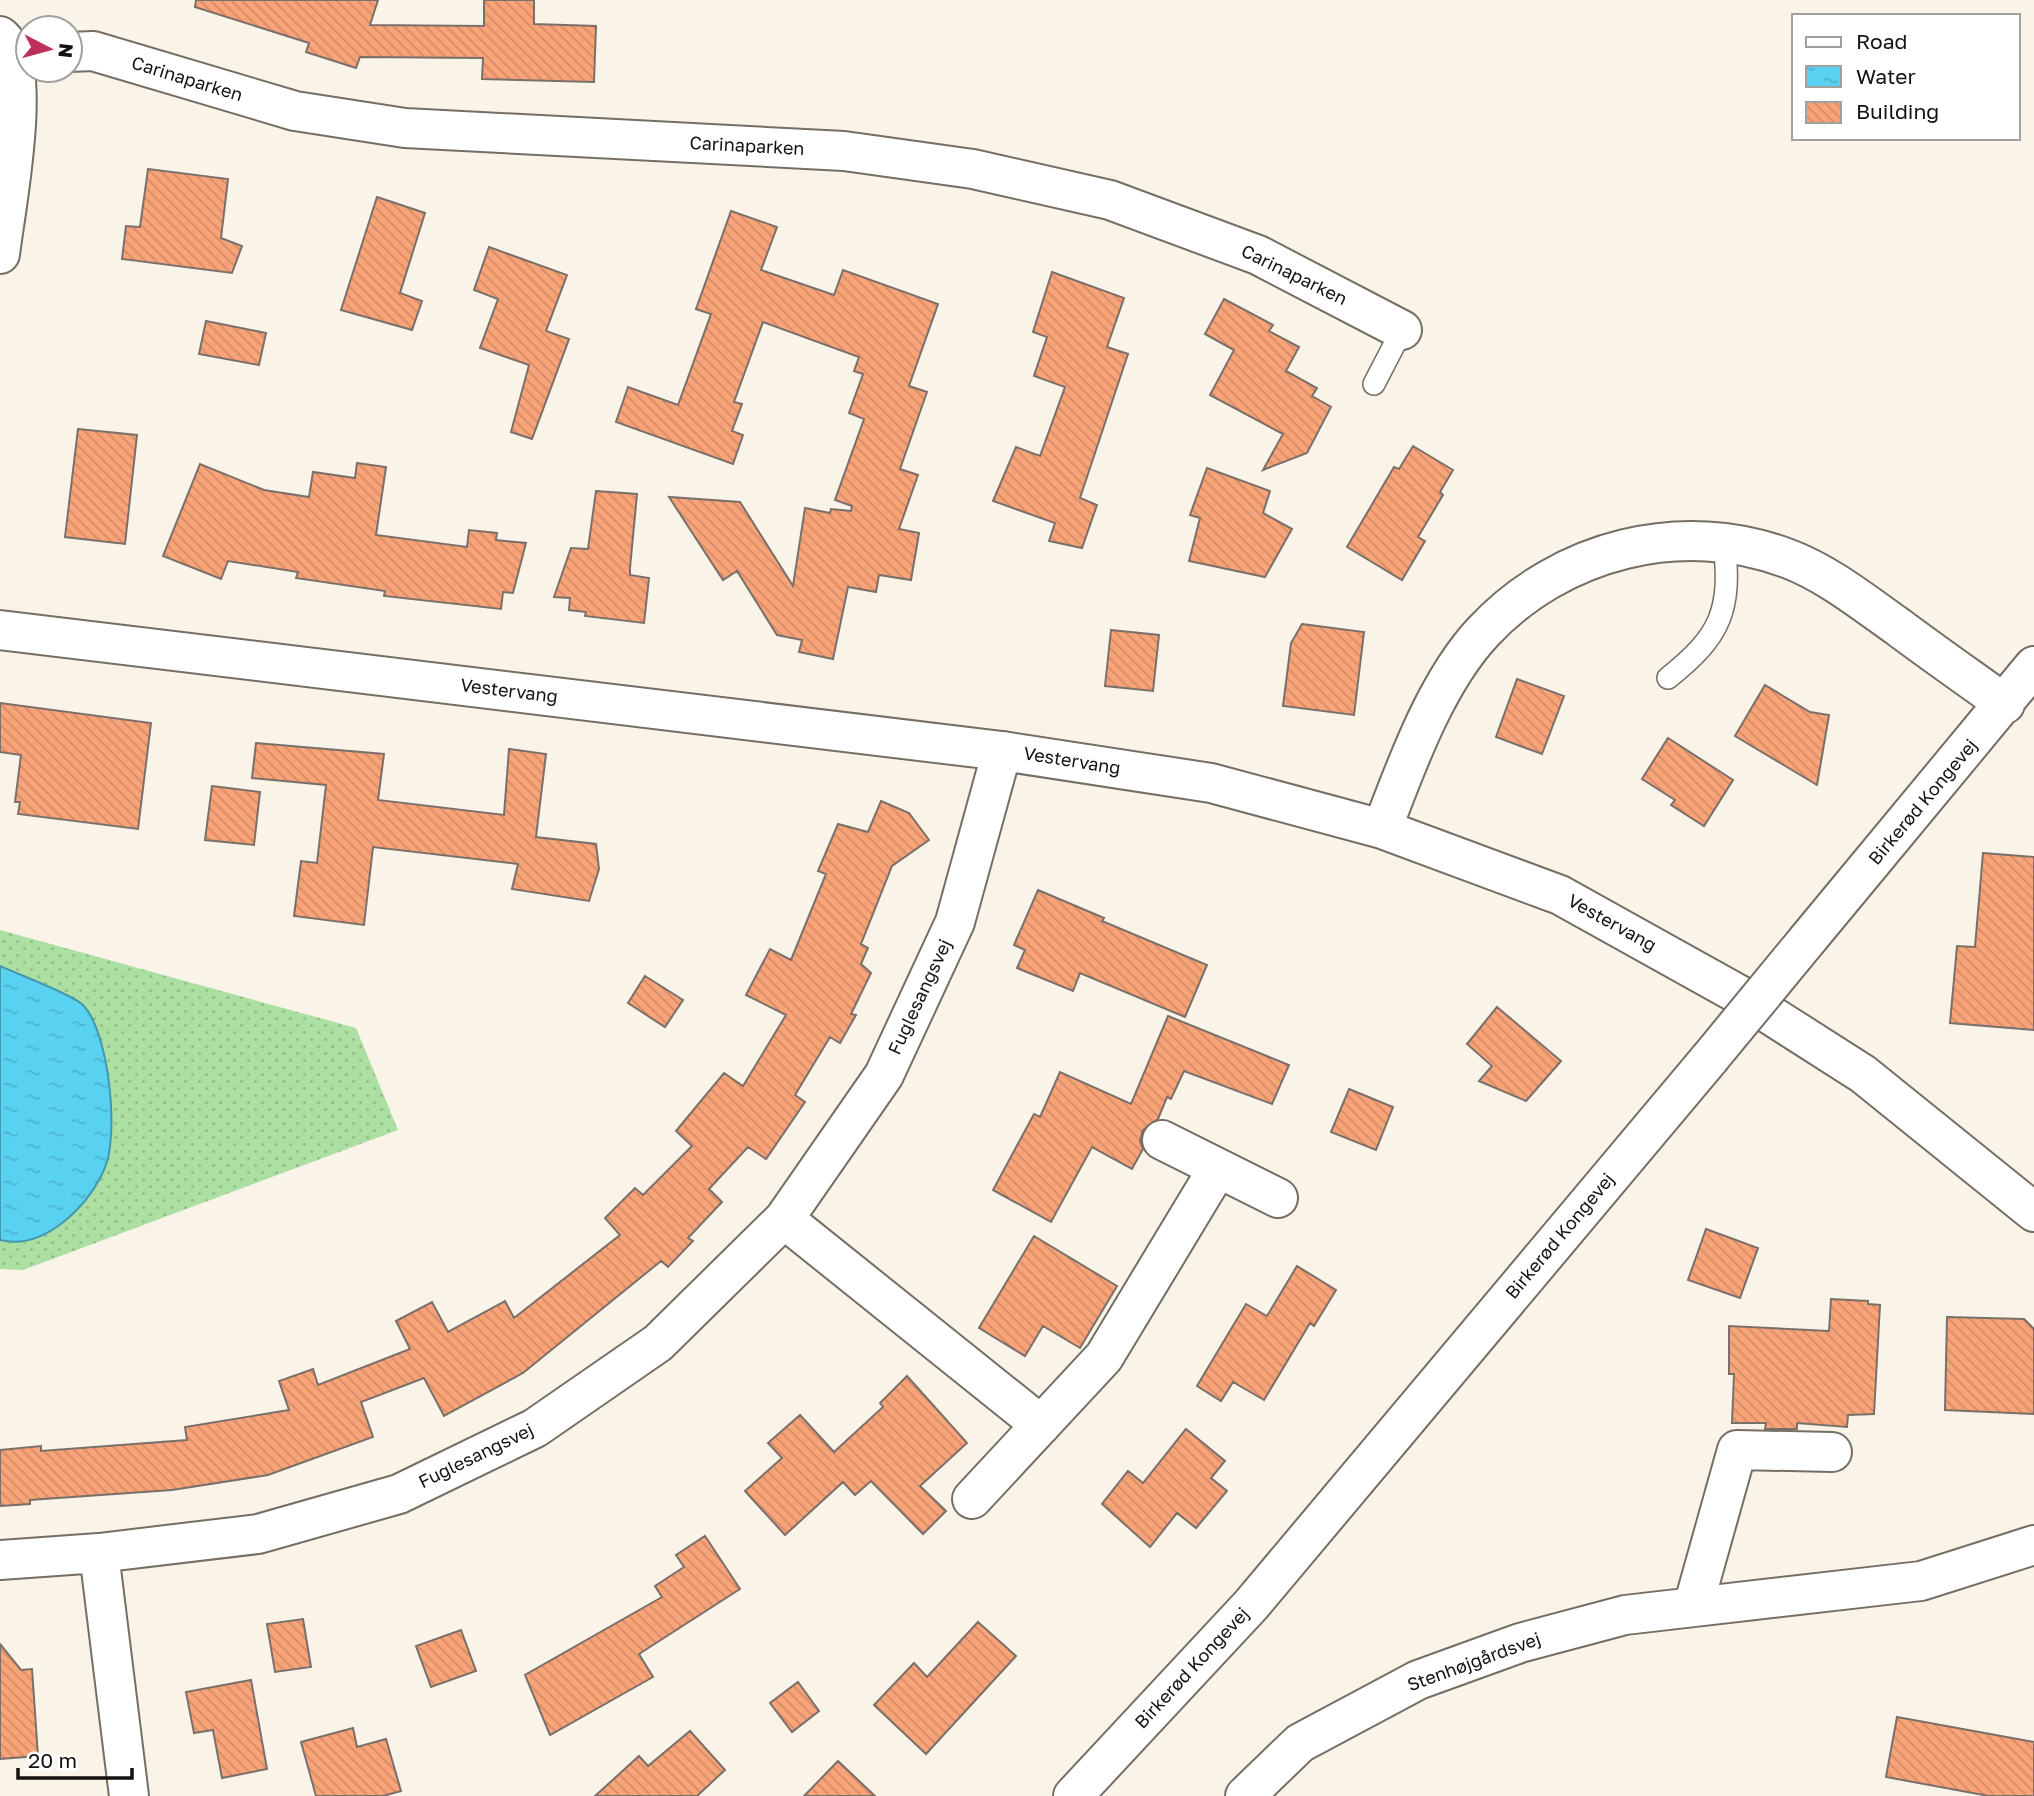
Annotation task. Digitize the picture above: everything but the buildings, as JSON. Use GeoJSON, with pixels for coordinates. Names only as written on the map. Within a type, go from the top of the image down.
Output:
{"type":"FeatureCollection","features":[{"type":"Feature","properties":{"kind":"street","name":"Carinaparken"},"geometry":{"type":"LineString","coordinates":[[84,51],[93,51],[295,111],[405,128],[844,151],[973,169],[1110,200],[1258,255],[1402,330]]}},
{"type":"Feature","properties":{"kind":"street"},"geometry":{"type":"LineString","coordinates":[[0,254],[18,110],[17,84]]}},
{"type":"Feature","properties":{"kind":"street"},"geometry":{"type":"LineString","coordinates":[[1382,830],[1398,786],[1444,688],[1482,632],[1533,588],[1592,557],[1658,541],[1724,542],[1790,559],[1849,591],[2005,704]]}},
{"type":"Feature","properties":{"kind":"street","name":"Vestervang"},"geometry":{"type":"LineString","coordinates":[[0,630],[1002,751],[1211,783],[1382,830],[1560,895],[1736,993],[1863,1074],[2034,1212]]}},
{"type":"Feature","properties":{"kind":"street","name":"Birkerød Kongevej"},"geometry":{"type":"LineString","coordinates":[[1073,1796],[1251,1605],[1710,1058],[2034,666]]}},
{"type":"Feature","properties":{"kind":"street","name":"Fuglesangsvej"},"geometry":{"type":"LineString","coordinates":[[0,1560],[99,1553],[258,1534],[399,1494],[536,1428],[658,1343],[784,1219],[889,1063],[955,922],[1002,751]]}},
{"type":"Feature","properties":{"kind":"street"},"geometry":{"type":"LineString","coordinates":[[1162,1140],[1278,1198]]}},
{"type":"Feature","properties":{"kind":"street"},"geometry":{"type":"LineString","coordinates":[[972,1499],[1104,1357],[1218,1168]]}},
{"type":"Feature","properties":{"kind":"street"},"geometry":{"type":"LineString","coordinates":[[784,1219],[1041,1425]]}},
{"type":"Feature","properties":{"kind":"street"},"geometry":{"type":"LineString","coordinates":[[1693,1607],[1737,1450],[1832,1452]]}},
{"type":"Feature","properties":{"kind":"street","name":"Stenhøjgårdsvej"},"geometry":{"type":"LineString","coordinates":[[1245,1796],[1300,1743],[1419,1680],[1520,1643],[1625,1615],[1921,1581],[2034,1545]]}},
{"type":"Feature","properties":{"kind":"street"},"geometry":{"type":"LineString","coordinates":[[99,1553],[129,1796]]}},
{"type":"Feature","properties":{"kind":"lane"},"geometry":{"type":"LineString","coordinates":[[1374,384],[1402,330]]}},
{"type":"Feature","properties":{"kind":"lane"},"geometry":{"type":"LineString","coordinates":[[1668,678],[1699,654],[1720,620],[1729,582],[1724,542]]}},
{"type":"Feature","properties":{"kind":"green space"},"geometry":{"type":"Polygon","coordinates":[[[0,930],[356,1028],[398,1130],[23,1270],[0,1269],[0,930]]]}},
{"type":"Feature","properties":{"kind":"water"},"geometry":{"type":"Polygon","coordinates":[[[0,966],[83,1005],[100,1037],[111,1110],[109,1154],[104,1170],[87,1198],[62,1223],[48,1232],[16,1242],[0,1240],[0,966]]]}}]}
